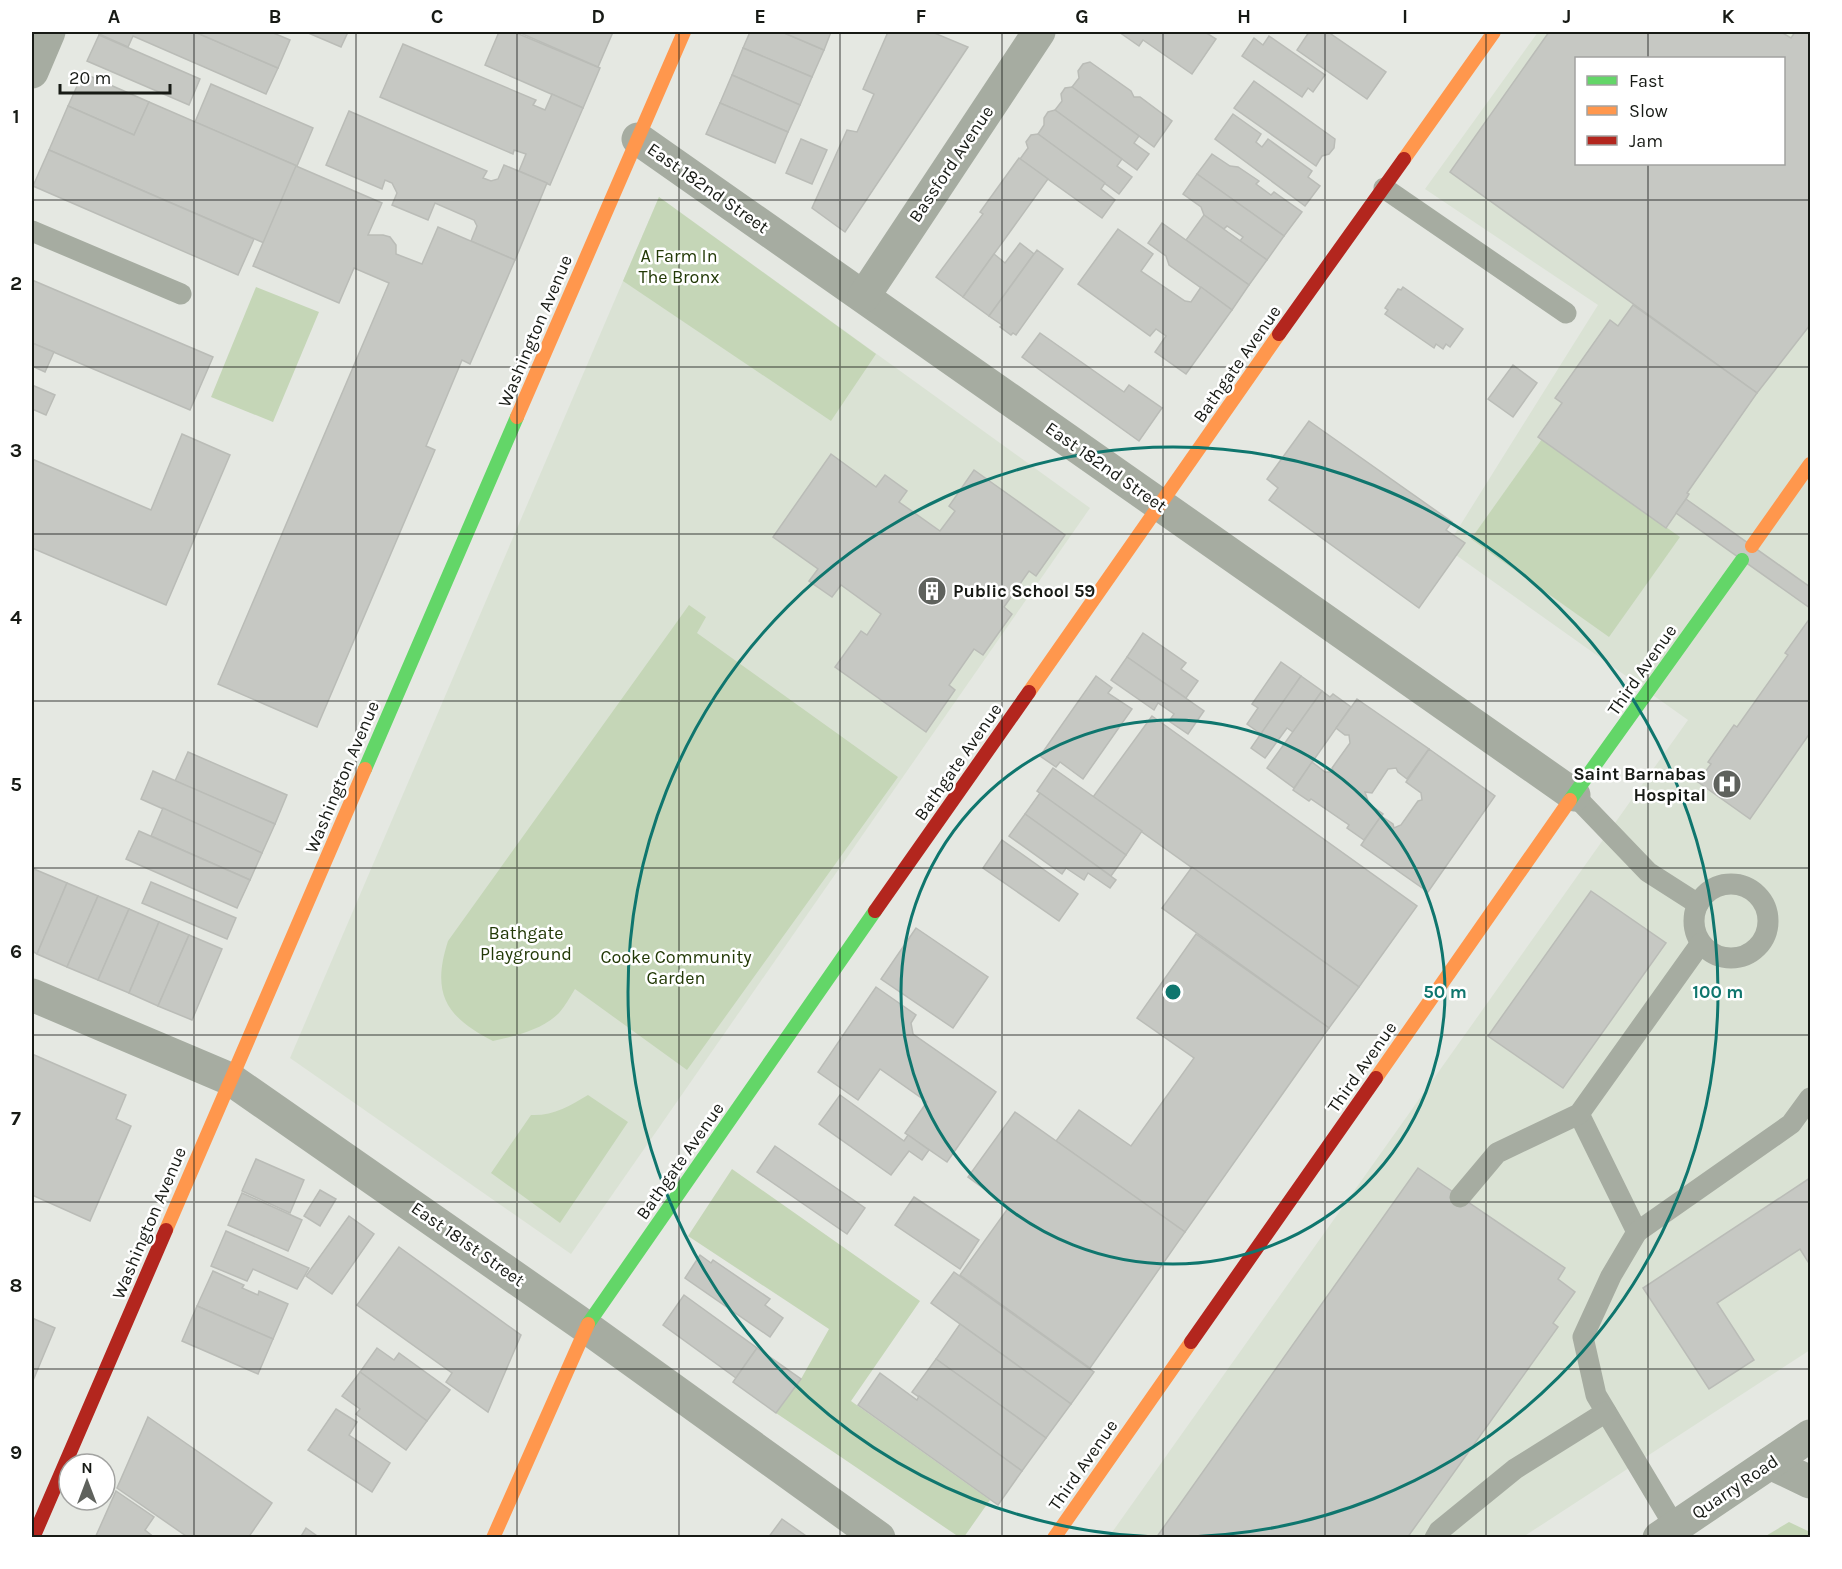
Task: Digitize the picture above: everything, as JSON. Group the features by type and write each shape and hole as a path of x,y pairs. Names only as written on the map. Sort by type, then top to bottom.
{"street":[{"path":"32,72 49,32"},
{"name":"Washington Avenue","path":"33,1538 684,32"},
{"name":"Bassford Avenue","path":"864,296 1038,32"},
{"name":"Bathgate Avenue","path":"493,1538 586,1327 1159,505 1494,32"},
{"name":"East 182nd Street","path":"638,139 1574,795"},
{"path":"1752,546 1810,464"},
{"name":"Third Avenue","path":"1054,1538 1574,795 1742,560"},
{"name":"East 181st Street","path":"32,995 230,1079 586,1327 879,1538"},
{"name":"Quarry Road","path":"1667,1532 1810,1436"},
{"path":"1770,1463 1810,1482"}],"lane":[{"path":"1384,188 1566,314"},
{"path":"32,231 181,294"},
{"path":"1574,795 1648,872 1698,904"},
{"path":"1730,884 1742,886 1754,892 1768,912 1765,938 1757,948 1746,955 1734,958 1721,957 1710,952 1701,943 1694,924 1698,904 1706,894 1717,887 1730,884"},
{"path":"1460,1197 1497,1153 1579,1114 1701,943"},
{"path":"1667,1532 1596,1395 1583,1337 1611,1276 1637,1233 1791,1124 1810,1098"},
{"path":"1579,1114 1637,1233"},
{"path":"1435,1538 1439,1531 1515,1469 1606,1412"}],"shaded area":[{"name":"Saint Barnabas Hospital","path":"1538,32 1810,32 1810,1350 1523,1537 1108,1538 1688,720 1446,548 1598,305 1425,189"},
{"path":"659,197 1090,508 571,1254 290,1058"}],"green space":[{"name":"A Farm In The Bronx","path":"659,197 876,354 831,421 623,281"},
{"path":"256,287 319,312 273,422 211,397"},
{"path":"1542,439 1680,537 1609,637 1471,539"},
{"path":"689,605 706,617 697,633 898,777 687,1070 575,989 559,1013 545,1024 528,1032 493,1041 464,1023 446,1002 441,976 448,941"},
{"path":"588,1095 628,1122 560,1223 491,1173 531,1115 554,1112"},
{"path":"732,1169 920,1301 851,1401 990,1500 964,1537 959,1537 776,1413 801,1379 829,1329 688,1236"},
{"path":"1789,1522 1810,1532 1810,1537 1764,1537"}],"building":[{"path":"100,32 195,32 278,68 266,94 133,36 128,47 99,34"},
{"path":"195,32 271,32 290,40 278,68"},
{"path":"306,32 348,32 341,47"},
{"path":"499,32 514,32 600,68 583,108 485,65"},
{"path":"518,32 613,32 598,67"},
{"path":"750,32 782,32 824,50 812,77 743,48"},
{"path":"782,32 831,32 824,50"},
{"path":"888,32 932,32 968,47 845,232 812,208 847,130 857,132 874,94 863,89"},
{"path":"1119,32 1205,32 1216,39 1192,74 1143,40 1139,46"},
{"path":"1309,32 1328,32 1386,72 1367,99 1297,50"},
{"path":"1549,32 1781,32 1791,38 1795,32 1810,32 1810,325 1757,393 1450,172"},
{"path":"99,35 200,79 189,105 87,61"},
{"path":"1269,36 1325,75 1313,92 1308,88 1302,97 1242,56 1254,38 1263,45"},
{"path":"403,44 536,100 533,105 545,110 552,94 583,108 550,185 519,171 526,154 514,150 513,154 380,97"},
{"path":"743,48 812,77 800,105 732,75"},
{"path":"1090,62 1131,91 1134,97 1140,97 1172,121 1154,147 1072,87 1079,78 1078,71 1083,64"},
{"path":"83,73 149,102 134,135 68,106"},
{"path":"732,75 800,105 788,132 720,103"},
{"path":"1254,81 1335,139 1334,148 1329,154 1322,156 1316,166 1234,108"},
{"path":"211,84 313,128 297,166 195,122"},
{"path":"1072,87 1139,136 1134,143 1149,154 1137,170 1055,110 1062,101 1061,94 1065,88"},
{"path":"149,102 297,166 264,243 49,150 68,106 134,135"},
{"path":"720,103 788,132 775,163 706,134"},
{"path":"1055,110 1122,159 1117,166 1132,177 1119,194 1038,134 1048,112"},
{"path":"349,111 487,171 483,178 491,181 498,179 504,165 547,183 515,260 471,241 477,226 474,220 435,203 428,220 392,205 397,193 392,183 385,180 382,189 326,165"},
{"path":"1233,114 1261,134 1256,142 1262,147 1268,139 1312,171 1308,177 1320,186 1305,206 1215,139"},
{"path":"1038,134 1105,183 1101,189 1115,200 1102,218 1020,159 1028,148 1026,142 1031,135"},
{"path":"801,139 827,150 812,184 786,173"},
{"path":"49,150 254,239 238,275 33,186"},
{"path":"1212,154 1230,166 1238,167 1259,181 1256,184 1271,195 1274,192 1302,212 1284,236 1197,174"},
{"path":"1019,158 1048,179 963,297 936,277 983,214 980,212"},
{"path":"296,166 382,203 368,235 390,237 396,245 396,254 422,264 438,227 515,260 470,364 462,360 426,446 435,450 317,727 218,684 389,283 354,268 339,303 253,266"},
{"path":"1197,174 1284,236 1267,260 1240,241 1243,237 1227,226 1224,229 1204,215 1201,207 1183,194"},
{"path":"1204,215 1267,260 1249,285 1186,240"},
{"path":"1162,223 1249,285 1232,310 1169,265 1166,256 1148,243"},
{"path":"1118,229 1153,254 1141,271 1185,301 1191,302 1201,287 1232,310 1186,374 1155,352 1166,336 1156,329 1150,336 1078,284"},
{"path":"1020,243 1034,254 989,316 963,297 994,254 1005,263"},
{"path":"1037,250 1063,269 1016,335 1013,333 1011,335 989,316"},
{"path":"32,280 213,357 190,410 32,343"},
{"path":"1403,287 1463,329 1450,347 1446,344 1443,349 1436,344 1434,348 1385,314 1388,310 1385,308 1398,289 1401,290"},
{"path":"1633,305 1757,393 1687,493 1689,494 1666,528 1538,437 1562,403 1555,398 1610,320 1618,326"},
{"path":"1040,333 1124,392 1129,385 1162,408 1139,441 1022,357"},
{"path":"32,343 54,352 45,372 32,366"},
{"path":"1513,365 1537,383 1513,417 1488,399"},
{"path":"32,385 55,395 46,415 32,409"},
{"path":"1309,421 1452,522 1446,530 1465,543 1419,608 1269,500 1278,488 1267,479"},
{"path":"182,434 230,455 166,605 32,548 32,459 151,510"},
{"name":"Public School 59","path":"831,454 876,487 885,475 907,491 899,502 940,531 955,511 949,506 974,470 1065,535 1036,576 1029,571 1004,607 1012,614 983,655 974,649 949,685 955,690 926,732 835,667 861,631 867,635 881,614 841,585 832,597 809,581 818,569 773,537"},
{"path":"1686,499 1810,587 1810,608 1676,513"},
{"path":"1810,618 1810,733 1750,819 1698,782 1711,764 1708,762 1734,725 1737,727 1788,655 1785,653"},
{"path":"1143,633 1186,663 1181,669 1198,681 1186,698 1127,657"},
{"path":"1127,657 1204,711 1188,734 1169,721 1174,714 1158,703 1154,710 1111,680"},
{"path":"1281,662 1301,676 1261,734 1247,724 1258,708 1252,704"},
{"path":"1096,676 1112,688 1108,693 1132,709 1083,779 1060,762 1056,767 1040,756"},
{"path":"1301,676 1322,691 1293,732 1287,728 1265,758 1251,748"},
{"path":"1322,691 1330,697 1333,694 1351,707 1294,788 1267,768"},
{"path":"1357,699 1429,749 1407,779 1396,768 1388,769 1372,793 1365,792 1369,804 1383,814 1364,840 1347,828 1349,825 1311,799 1309,801 1293,790 1312,762 1325,772 1334,772 1332,768 1350,743 1349,735 1345,735 1336,728"},
{"path":"1152,716 1417,906 1359,987 1093,797"},
{"path":"1429,749 1495,796 1428,892 1361,845 1381,816 1393,824 1394,828 1401,825 1418,801 1422,800 1421,793 1406,782"},
{"path":"188,752 287,795 275,824 175,781"},
{"path":"1053,768 1142,831 1126,855 1037,791"},
{"path":"153,771 275,824 262,853 141,799"},
{"path":"1040,793 1126,855 1111,876 1025,814"},
{"path":"163,808 262,853 250,880 151,836"},
{"path":"1025,814 1116,880 1110,888 1088,873 1084,880 1066,868 1062,874 1009,836"},
{"path":"139,831 250,880 237,908 126,859"},
{"path":"1002,840 1078,894 1059,921 983,868"},
{"path":"1192,867 1359,987 1329,1028 1162,908"},
{"path":"34,869 67,883 37,954 32,951 32,876"},
{"path":"151,882 236,918 227,939 142,903"},
{"path":"67,883 98,896 67,967 37,954"},
{"path":"1591,891 1666,943 1563,1088 1488,1036"},
{"path":"98,896 129,909 98,980 67,967"},
{"path":"129,909 159,922 129,993 98,980"},
{"path":"159,922 189,935 158,1006 129,993"},
{"path":"916,928 988,977 953,1028 881,979"},
{"path":"1196,934 1329,1028 1185,1232 1056,1141 1079,1110 1131,1146 1194,1058 1137,1018"},
{"path":"189,935 222,949 192,1020 158,1006"},
{"path":"876,987 916,1015 911,1023 913,1034 996,1092 947,1162 905,1133 927,1102 880,1069 858,1100 818,1072"},
{"path":"32,1054 126,1095 116,1119 131,1126 90,1221 32,1195"},
{"path":"840,1095 904,1141 908,1135 929,1150 922,1160 909,1151 891,1175 819,1124"},
{"path":"1015,1112 1185,1232 1090,1368 960,1275 1009,1207 968,1177"},
{"path":"775,1146 865,1208 847,1234 757,1172"},
{"path":"256,1159 304,1180 290,1213 242,1191"},
{"path":"1418,1168 1565,1268 1558,1279 1575,1292 1553,1323 1558,1327 1407,1538 1156,1538"},
{"path":"1810,1178 1810,1265 1800,1249 1717,1303 1754,1360 1709,1389 1643,1288"},
{"path":"320,1190 336,1199 320,1226 304,1216"},
{"path":"242,1193 302,1220 288,1251 228,1225"},
{"path":"914,1197 979,1240 960,1269 895,1225"},
{"path":"349,1216 374,1234 332,1294 306,1276"},
{"path":"226,1231 309,1268 297,1289 253,1269 247,1281 211,1266"},
{"path":"399,1247 521,1335 488,1412 446,1382 452,1373 357,1305"},
{"path":"700,1255 711,1263 713,1260 770,1299 765,1305 783,1318 770,1337 685,1278"},
{"path":"213,1271 244,1285 242,1288 258,1295 259,1291 288,1304 273,1339 197,1306"},
{"path":"954,1272 1094,1372 1071,1404 931,1303"},
{"path":"684,1295 757,1348 736,1378 663,1325"},
{"path":"197,1306 273,1339 258,1374 182,1341"},
{"path":"32,1318 55,1328 32,1383"},
{"path":"960,1324 1071,1404 1046,1438 936,1359"},
{"path":"377,1348 394,1360 399,1353 450,1390 427,1421 360,1372"},
{"path":"757,1348 801,1379 776,1413 733,1382"},
{"path":"936,1359 1046,1438 1022,1471 912,1392"},
{"path":"360,1372 427,1421 406,1450 356,1414 360,1409 342,1396"},
{"path":"880,1373 917,1400 919,1396 1022,1471 998,1505 858,1405"},
{"path":"336,1409 357,1422 349,1435 390,1463 372,1492 308,1450"},
{"path":"148,1417 272,1503 248,1538 189,1538 117,1488"},
{"path":"117,1492 154,1517 145,1530 155,1538 95,1538 107,1512 117,1512"},
{"path":"782,1519 809,1538 768,1538"},
{"path":"306,1528 320,1538 300,1538"}],"traffic: fast":[{"path":"365,769 517,417"},
{"path":"1570,800 1742,560"},
{"path":"588,1324 875,911"}],"traffic: slow":[{"path":"517,417 684,32"},
{"path":"1404,159 1494,32"},
{"path":"1029,692 1279,334"},
{"path":"1752,546 1810,464"},
{"path":"166,1230 365,769"},
{"path":"1376,1078 1570,800"},
{"path":"493,1538 588,1324"},
{"path":"1054,1538 1191,1342"}],"traffic: jam":[{"path":"1279,334 1404,159"},
{"path":"875,911 1029,692"},
{"path":"1191,1342 1376,1078"},
{"path":"33,1538 166,1230"}],"place":[{"name":"Public School 59","path":"932,591"},
{"name":"Saint Barnabas Hospital","path":"1727,784"}],"park label":[{"name":"Bathgate Playground","path":"526,943"},
{"name":"Cooke Community Garden","path":"676,967"}]}
